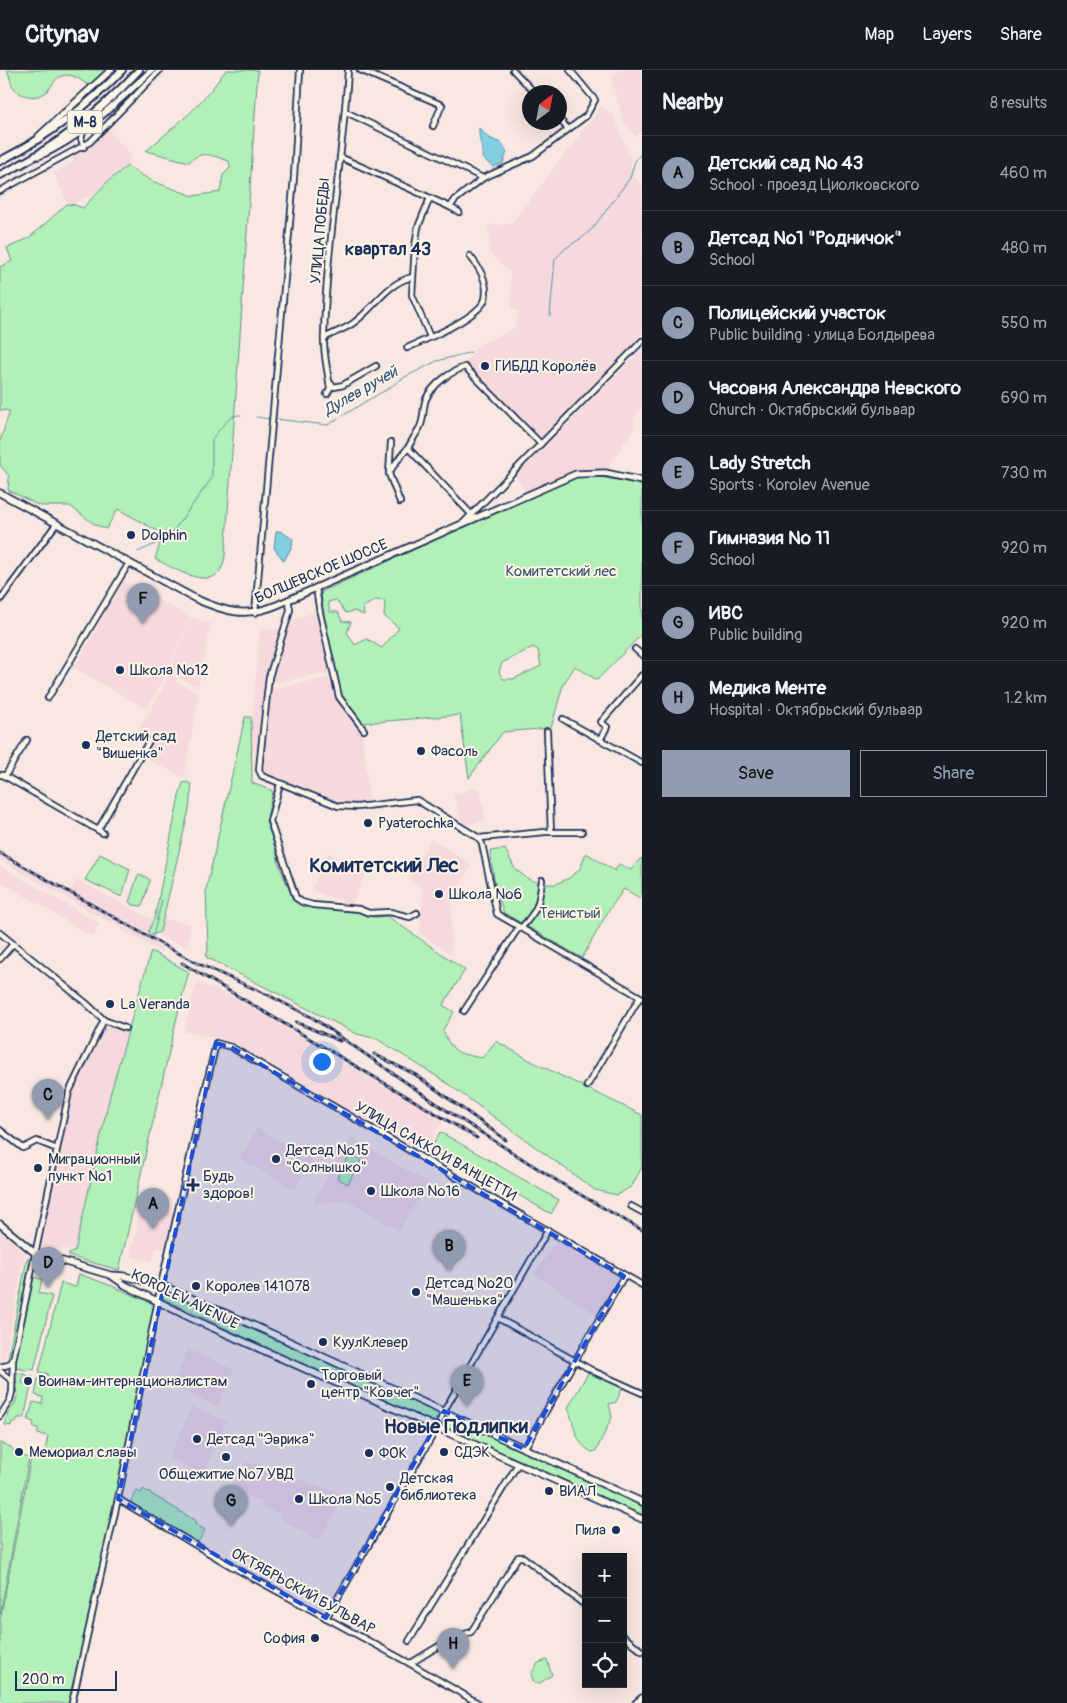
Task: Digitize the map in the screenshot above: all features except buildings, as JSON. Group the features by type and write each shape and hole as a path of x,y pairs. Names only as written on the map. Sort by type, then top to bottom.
{"highway":[{"name":"М-8","path":"0,161 48,133 85,106 122,70"},
{"name":"М-8","path":"0,175 23,163 81,125 108,102 139,70"}],"main road":[{"path":"27,146 111,70"},
{"path":"23,163 45,153 84,130 109,110 150,70"},
{"name":"БОЛШЕВСКОЕ ШОССЕ","path":"0,493 196,600 215,608 234,612 255,613 576,474 589,472 605,473 642,481"},
{"path":"0,1224 35,1253 109,1274"},
{"name":"KOROLEV AVENUE","path":"109,1274 161,1285 642,1502"},
{"name":"KOROLEV AVENUE","path":"109,1274 125,1285 235,1338 642,1520"},
{"path":"636,1703 642,1698"}],"street":[{"path":"0,191 84,146 135,98 160,70"},
{"path":"255,613 294,177 300,70"},
{"name":"УЛИЦА ПОБЕДЫ","path":"327,394 330,383 324,338 330,246 346,112 348,70"},
{"path":"360,70 442,105 433,126"},
{"path":"513,70 527,85"},
{"path":"450,207 455,200 483,178 533,156 586,116 595,100 570,70"},
{"path":"346,112 483,178"},
{"path":"84,130 81,134 81,139 84,146"},
{"path":"70,139 77,140 84,146"},
{"path":"340,157 459,212"},
{"path":"430,198 418,227 412,277 412,295 430,337"},
{"path":"407,348 448,329 478,310 485,300 486,288 481,274 470,256"},
{"path":"324,338 352,324 393,285 412,277"},
{"path":"464,522 642,341"},
{"path":"330,383 334,387 343,385 376,366"},
{"path":"389,474 400,455 408,448 421,425 425,414 426,400 432,390 450,374 465,367 541,444"},
{"path":"391,442 388,464 389,474 400,502"},
{"path":"408,448 472,515"},
{"path":"481,505 482,511 488,512"},
{"path":"0,600 57,523"},
{"path":"48,698 129,563"},
{"path":"316,588 320,614 340,697 364,730"},
{"path":"288,600 289,614 269,676 260,770 264,777 314,797 346,807 417,800 479,838 498,916 641,997 587,1086"},
{"path":"635,648 642,655"},
{"path":"600,740 607,727 601,722 642,675"},
{"path":"563,719 642,763"},
{"path":"547,731 551,832"},
{"path":"27,740 3,776 103,833"},
{"path":"98,830 149,741"},
{"path":"280,784 270,822 296,898 313,905 359,908 369,912 390,912 410,917 417,913"},
{"path":"479,838 551,832 582,832"},
{"path":"464,1011 520,928 532,916 539,903 542,880"},
{"path":"0,934 86,1003 104,1020 125,1028"},
{"path":"0,959 13,944"},
{"path":"0,1416 10,1400 12,1392 13,1360 70,1087 104,1020"},
{"name":"УЛИЦА САККО И ВАНЦЕТТИ","path":"161,1285 216,1043 231,1047 642,1285"},
{"path":"0,1130 23,1148 37,1141 58,1149"},
{"path":"631,1206 642,1212"},
{"path":"326,1618 437,1428 444,1412 548,1230"},
{"path":"524,1448 624,1276"},
{"path":"141,1280 138,1288 141,1292"},
{"path":"72,1703 118,1499 161,1285"},
{"path":"498,1318 595,1372 642,1393"},
{"path":"12,1380 0,1369 13,1360"},
{"path":"409,1641 518,1464"},
{"name":"ОКТЯБРЬСКИЙ БУЛЬВАР","path":"118,1499 231,1566 409,1663 478,1703"},
{"path":"409,1663 457,1636 470,1632 518,1557 523,1557 582,1603"},
{"path":"627,1639 642,1651"}],"highlighted area":[{"path":"216,1043 231,1047 624,1276 524,1449 444,1411 326,1618 118,1499"}],"shaded area":[{"path":"620,70 642,70 642,131 635,137 624,123 611,79"},
{"path":"601,107 612,113 631,158 631,172 642,186 642,335 540,441 466,361 480,344 507,333 515,327 519,311 512,309 510,272 490,254 488,225 511,224"},
{"path":"107,129 131,155 129,163 90,196 83,198 70,207 54,172 73,163 72,156 87,150"},
{"path":"642,349 642,406 634,418 635,427 607,470 575,470 526,492 516,476"},
{"path":"124,581 190,617 167,672 147,709 74,668"},
{"path":"317,611 332,672 271,683 273,669 290,621"},
{"path":"191,617 211,624 198,687 168,672"},
{"path":"260,628 281,629 266,676 258,751 252,751 252,718"},
{"path":"170,675 177,678 176,682 199,693 184,778 142,756 149,739 138,731"},
{"path":"333,677 337,698 362,732 370,804 340,804 266,776 264,773 271,689"},
{"path":"479,787 486,820 463,826 453,794 467,792 466,789"},
{"name":"Школа №6","path":"431,839 472,864 452,898 451,954 420,934 423,889 409,878"},
{"path":"0,850 75,894 71,890 77,880 153,920 146,932 137,928 166,944 164,947 160,945 159,947 163,949 161,952 0,860"},
{"path":"327,852 367,872 351,905 311,890"},
{"path":"0,866 100,924 93,937 0,881"},
{"path":"166,919 191,924 187,947 161,937 158,929"},
{"path":"197,981 237,999 443,1120 424,1155 234,1043 184,1031"},
{"path":"104,1022 128,1033 110,1094 75,1251 38,1246 69,1092"},
{"name":"Детсад №15 \"Солнышко\"","path":"257,1128 312,1159 295,1190 240,1159"},
{"name":"Школа №16","path":"351,1137 428,1183 399,1231 348,1200 312,1204"},
{"path":"142,1204 174,1211 166,1250 156,1248 152,1262 130,1256"},
{"path":"0,1232 25,1253 4,1360 0,1360"},
{"path":"558,1240 619,1278 597,1315 534,1274"},
{"path":"188,1349 234,1370 218,1407 172,1386"},
{"name":"Детсад \"Эврика\"","path":"192,1406 226,1421 203,1474 169,1458"},
{"name":"Школа №5","path":"247,1462 346,1495 318,1541 280,1519 281,1515 261,1506 262,1502 231,1489"}],"green space":[{"path":"7,70 105,70 90,86 76,78 65,75 58,78 44,93 26,96 14,88"},
{"path":"226,70 258,70 225,556 220,571 214,576 206,578 188,575 155,559 163,534 118,509 106,529 94,524 70,506 40,506 8,490 9,476 0,465 0,441 10,411 0,410 0,267 12,261 7,248 29,238 67,204 83,208 106,183 127,166 152,181 193,196 220,192 223,175 230,168 229,161 203,155 189,162 146,151 190,113"},
{"name":"Комитетский лес","path":"595,476 642,485 642,634 597,680 575,666 563,685 551,728 503,732 469,778 460,715 362,723 342,696 323,613 321,592 564,481 579,477","holes":["336,600 346,613 354,611 364,615 363,607 376,600 385,601 384,616 399,628 382,648 367,639 355,645 347,632 351,622 342,621 338,612 330,612 328,602","533,647 538,650 541,666 513,679 503,679 499,672 502,663"]},
{"name":"Комитетский лес","path":"245,717 251,717 252,783 273,791 266,822 275,846 279,865 294,901 304,907 359,912 375,917 387,916 465,970 443,1005 454,1012 443,1030 450,1044 457,1051 482,1058 496,1041 535,1063 642,1115 642,1167 632,1186 617,1195 595,1190 444,1081 377,1039 357,1034 206,957 208,949 206,890"},
{"path":"183,783 191,784 190,805 160,932 152,935 148,932 155,916 179,796"},
{"name":"Тенистый","path":"505,849 515,869 528,879 543,884 556,884 569,878 580,869 586,853 615,871 619,864 631,870 642,858 642,896 640,898 624,889 609,910 582,958 504,913 496,891 490,851"},
{"path":"100,854 130,869 122,897 85,880"},
{"path":"138,875 150,880 142,906 133,905 129,902"},
{"path":"151,951 189,972 119,1270 69,1256 69,1254 75,1251 110,1095"},
{"path":"440,1132 559,1200 551,1214 433,1145"},
{"path":"350,1154 361,1160 348,1184 337,1178"},
{"path":"27,1258 33,1259 12,1359 8,1358"},
{"path":"79,1274 156,1305 112,1514 69,1703 6,1703 0,1699 0,1621 32,1452 44,1455 48,1436 38,1434 38,1428 33,1427 34,1422 28,1420 33,1402 42,1404 43,1397 35,1395 38,1379 47,1380 48,1374 39,1372 61,1283 76,1287"},
{"path":"34,1277 42,1279 39,1293 52,1296 34,1370 30,1369 29,1371 14,1367"},
{"path":"165,1290 439,1415 433,1422 273,1351 162,1298"},
{"path":"589,1371 596,1372 598,1377 621,1381 623,1387 616,1402 609,1404 612,1417 596,1451 592,1452 578,1439 568,1408"},
{"path":"15,1372 33,1377 32,1379 23,1377 22,1383 31,1386 24,1418 18,1418 16,1423 12,1422 11,1426 5,1425 8,1413 15,1403 18,1394"},
{"path":"449,1417 642,1503 642,1515 444,1427"},
{"path":"0,1443 11,1447 15,1453 29,1458 0,1615"},
{"path":"143,1489 196,1521 195,1524 205,1530 197,1544 130,1504 136,1490 141,1493"},
{"path":"547,1660 552,1675 540,1683 534,1683 531,1674 538,1663"}],"water":[{"path":"479,128 495,141 502,143 507,152 503,163 493,167 482,158"},
{"path":"276,531 280,531 293,539 292,546 284,561 274,548"}],"waterway":[{"name":"Дулев ручей","path":"550,316 555,259 566,248 593,228 630,178 635,161 642,152"},
{"name":"Дулев ручей","path":"274,419 328,425 403,378 437,361 471,352"},
{"name":"Дулев ручей","path":"138,552 168,538 212,478 212,439 229,420 237,415 241,415"},
{"name":"Дулев ручей","path":"256,417 270,419"},
{"path":"153,936 162,900"}],"railway":[{"path":"0,853 197,963 268,995 313,1018 443,1108 567,1187 642,1230"},
{"path":"182,963 477,1138"},
{"path":"296,1022 340,1041"},
{"path":"374,1054 416,1075 506,1140"}],"place":[{"name":"ГИБДД Королёв","path":"485,366"},
{"name":"Dolphin","path":"131,535"},
{"name":"Гимназия № 11","path":"143,624"},
{"name":"Школа №12","path":"120,670"},
{"name":"Детский сад \"Вишенка\"","path":"86,745"},
{"name":"Фасоль","path":"421,751"},
{"name":"Pyaterochka","path":"368,823"},
{"name":"Школа №6","path":"439,894"},
{"name":"La Veranda","path":"110,1004"},
{"name":"Полицейский участок","path":"48,1120"},
{"name":"Детсад №15 \"Солнышко\"","path":"276,1159"},
{"name":"Миграционный пункт №1","path":"38,1168"},
{"name":"Будь здоров!","path":"193,1185"},
{"name":"Школа №16","path":"371,1191"},
{"name":"Детский сад № 43","path":"153,1229"},
{"name":"Детсад №1 \"Родничок\"","path":"449,1271"},
{"name":"Королев 141078","path":"196,1286"},
{"name":"Часовня Александра Невского","path":"48,1288"},
{"name":"Детсад №20 \"Машенька\"","path":"416,1292"},
{"name":"КуулКлевер","path":"323,1342"},
{"name":"Воинам-интернационалистам","path":"28,1381"},
{"name":"Торговый центр \"Ковчег\"","path":"311,1384"},
{"name":"Lady Stretch","path":"467,1406"},
{"name":"Детсад \"Эврика\"","path":"197,1439"},
{"name":"Мемориал славы","path":"19,1452"},
{"name":"СДЭК","path":"444,1452"},
{"name":"ФОК","path":"369,1453"},
{"name":"Общежитие №7 УВД","path":"226,1457"},
{"name":"Детская библиотека","path":"390,1487"},
{"name":"ВИАЛ","path":"549,1491"},
{"name":"Школа №5","path":"299,1499"},
{"name":"ИВС","path":"231,1526"},
{"name":"Пила","path":"616,1530"},
{"name":"София","path":"315,1638"},
{"name":"Медика Менте","path":"453,1669"}],"district":[{"name":"квартал 43","path":"388,249"},
{"name":"Комитетский Лес","path":"384,865"},
{"name":"Новые Подлипки","path":"456,1426"}]}
